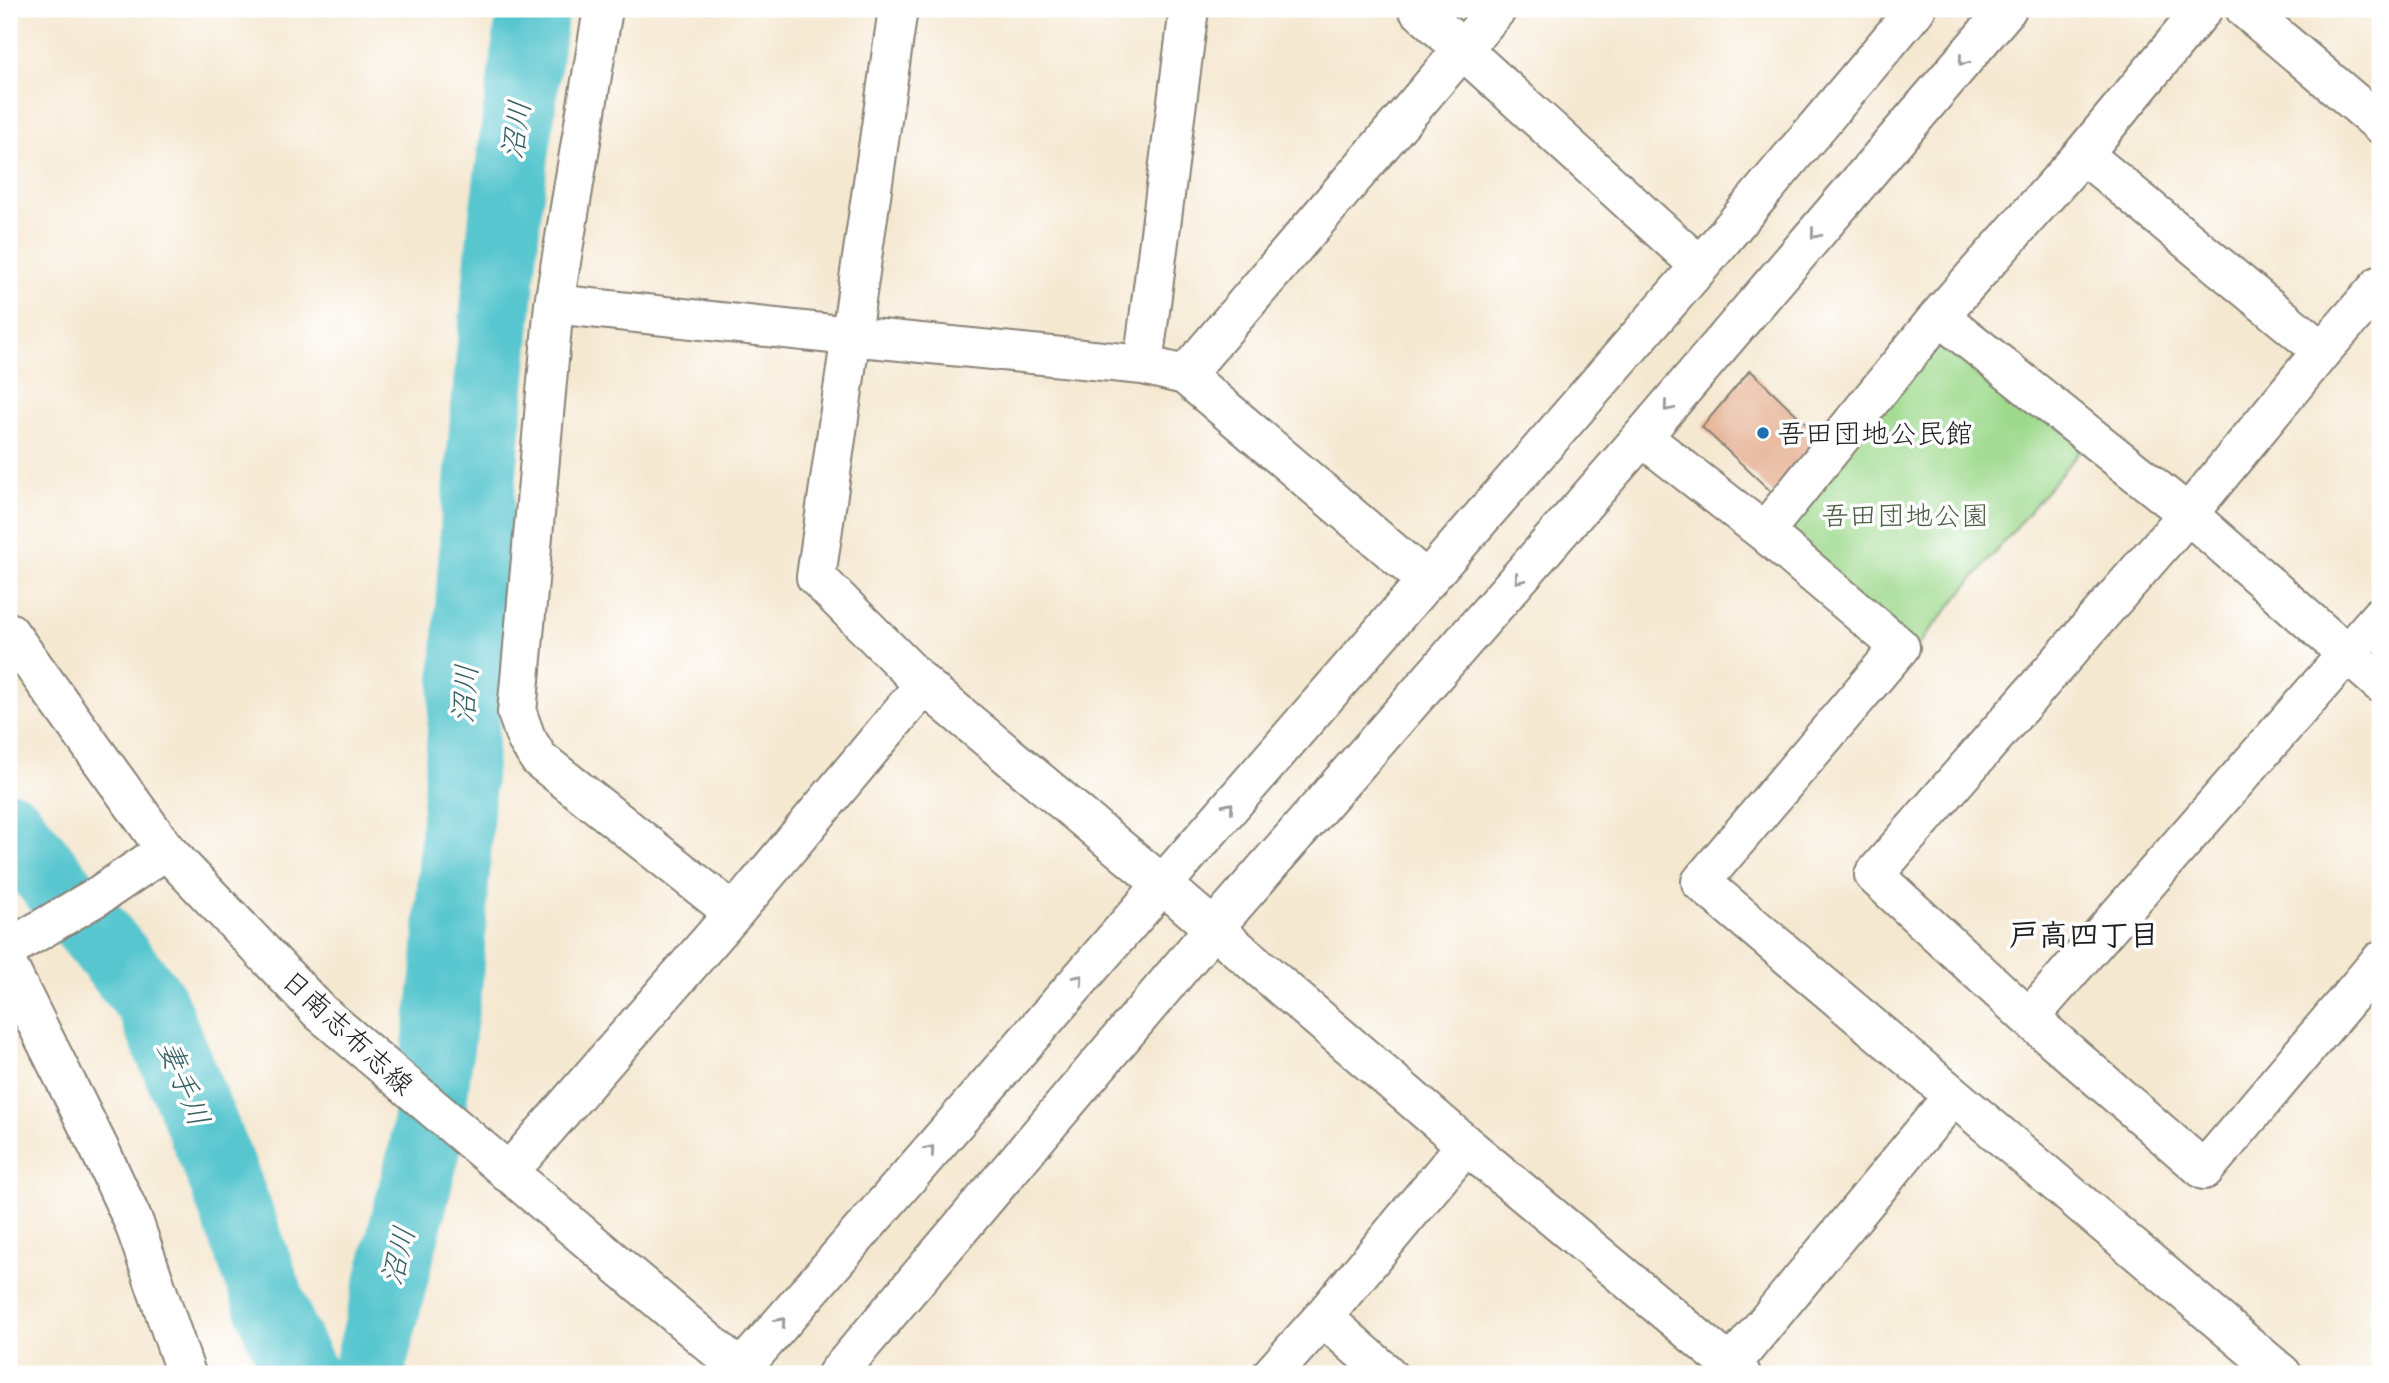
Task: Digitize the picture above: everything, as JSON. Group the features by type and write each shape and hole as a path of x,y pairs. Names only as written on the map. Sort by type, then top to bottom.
{"street":[{"path":"603,9 554,304 518,720 539,759 734,913"},
{"path":"898,9 816,577 924,685 1214,928 1466,1145 1736,1370 1953,1096"},
{"path":"1143,365 1189,9"},
{"path":"1418,9 1464,48 1700,266"},
{"path":"1185,375 1497,9"},
{"path":"741,1372 1700,266 1916,9"},
{"path":"837,1374 1214,928 1642,437 2007,9"},
{"path":"1763,532 1939,316 2083,154 2203,9"},
{"path":"2245,9 2380,124"},
{"path":"2083,154 2322,351"},
{"path":"2380,285 2188,514 1874,874 2029,1018 2204,1170 2380,961"},
{"path":"554,304 1143,365 1185,375 1427,581"},
{"path":"1939,316 2188,514 2380,683"},
{"path":"1642,437 1763,532 1900,647 1701,883 2282,1374"},
{"path":"2029,1018 2380,617"},
{"name":"日南志布志線","path":"9,632 166,850 320,1012 741,1372"},
{"path":"508,1173 734,913 924,685"},
{"path":"166,850 12,954 134,1223 186,1374"},
{"path":"1272,1374 1466,1145"},
{"path":"1323,1317 1387,1374"}],"green space":[{"name":"吾田団地公園","path":"1944,332 2083,447 1915,649 1770,524"}],"building":[{"name":"吾田団地公民館","path":"1750,370 1823,440 1778,498 1702,427"}],"waterway":[{"name":"沼川","path":"368,1374 425,1148 447,978 477,515 505,215 533,9"},
{"name":"妻手川","path":"9,827 151,1002 222,1173 280,1330 302,1374"}],"place":[{"name":"吾田団地公民館","path":"1763,433"}],"district":[{"name":"戸高四丁目","path":"2084,935"}]}
